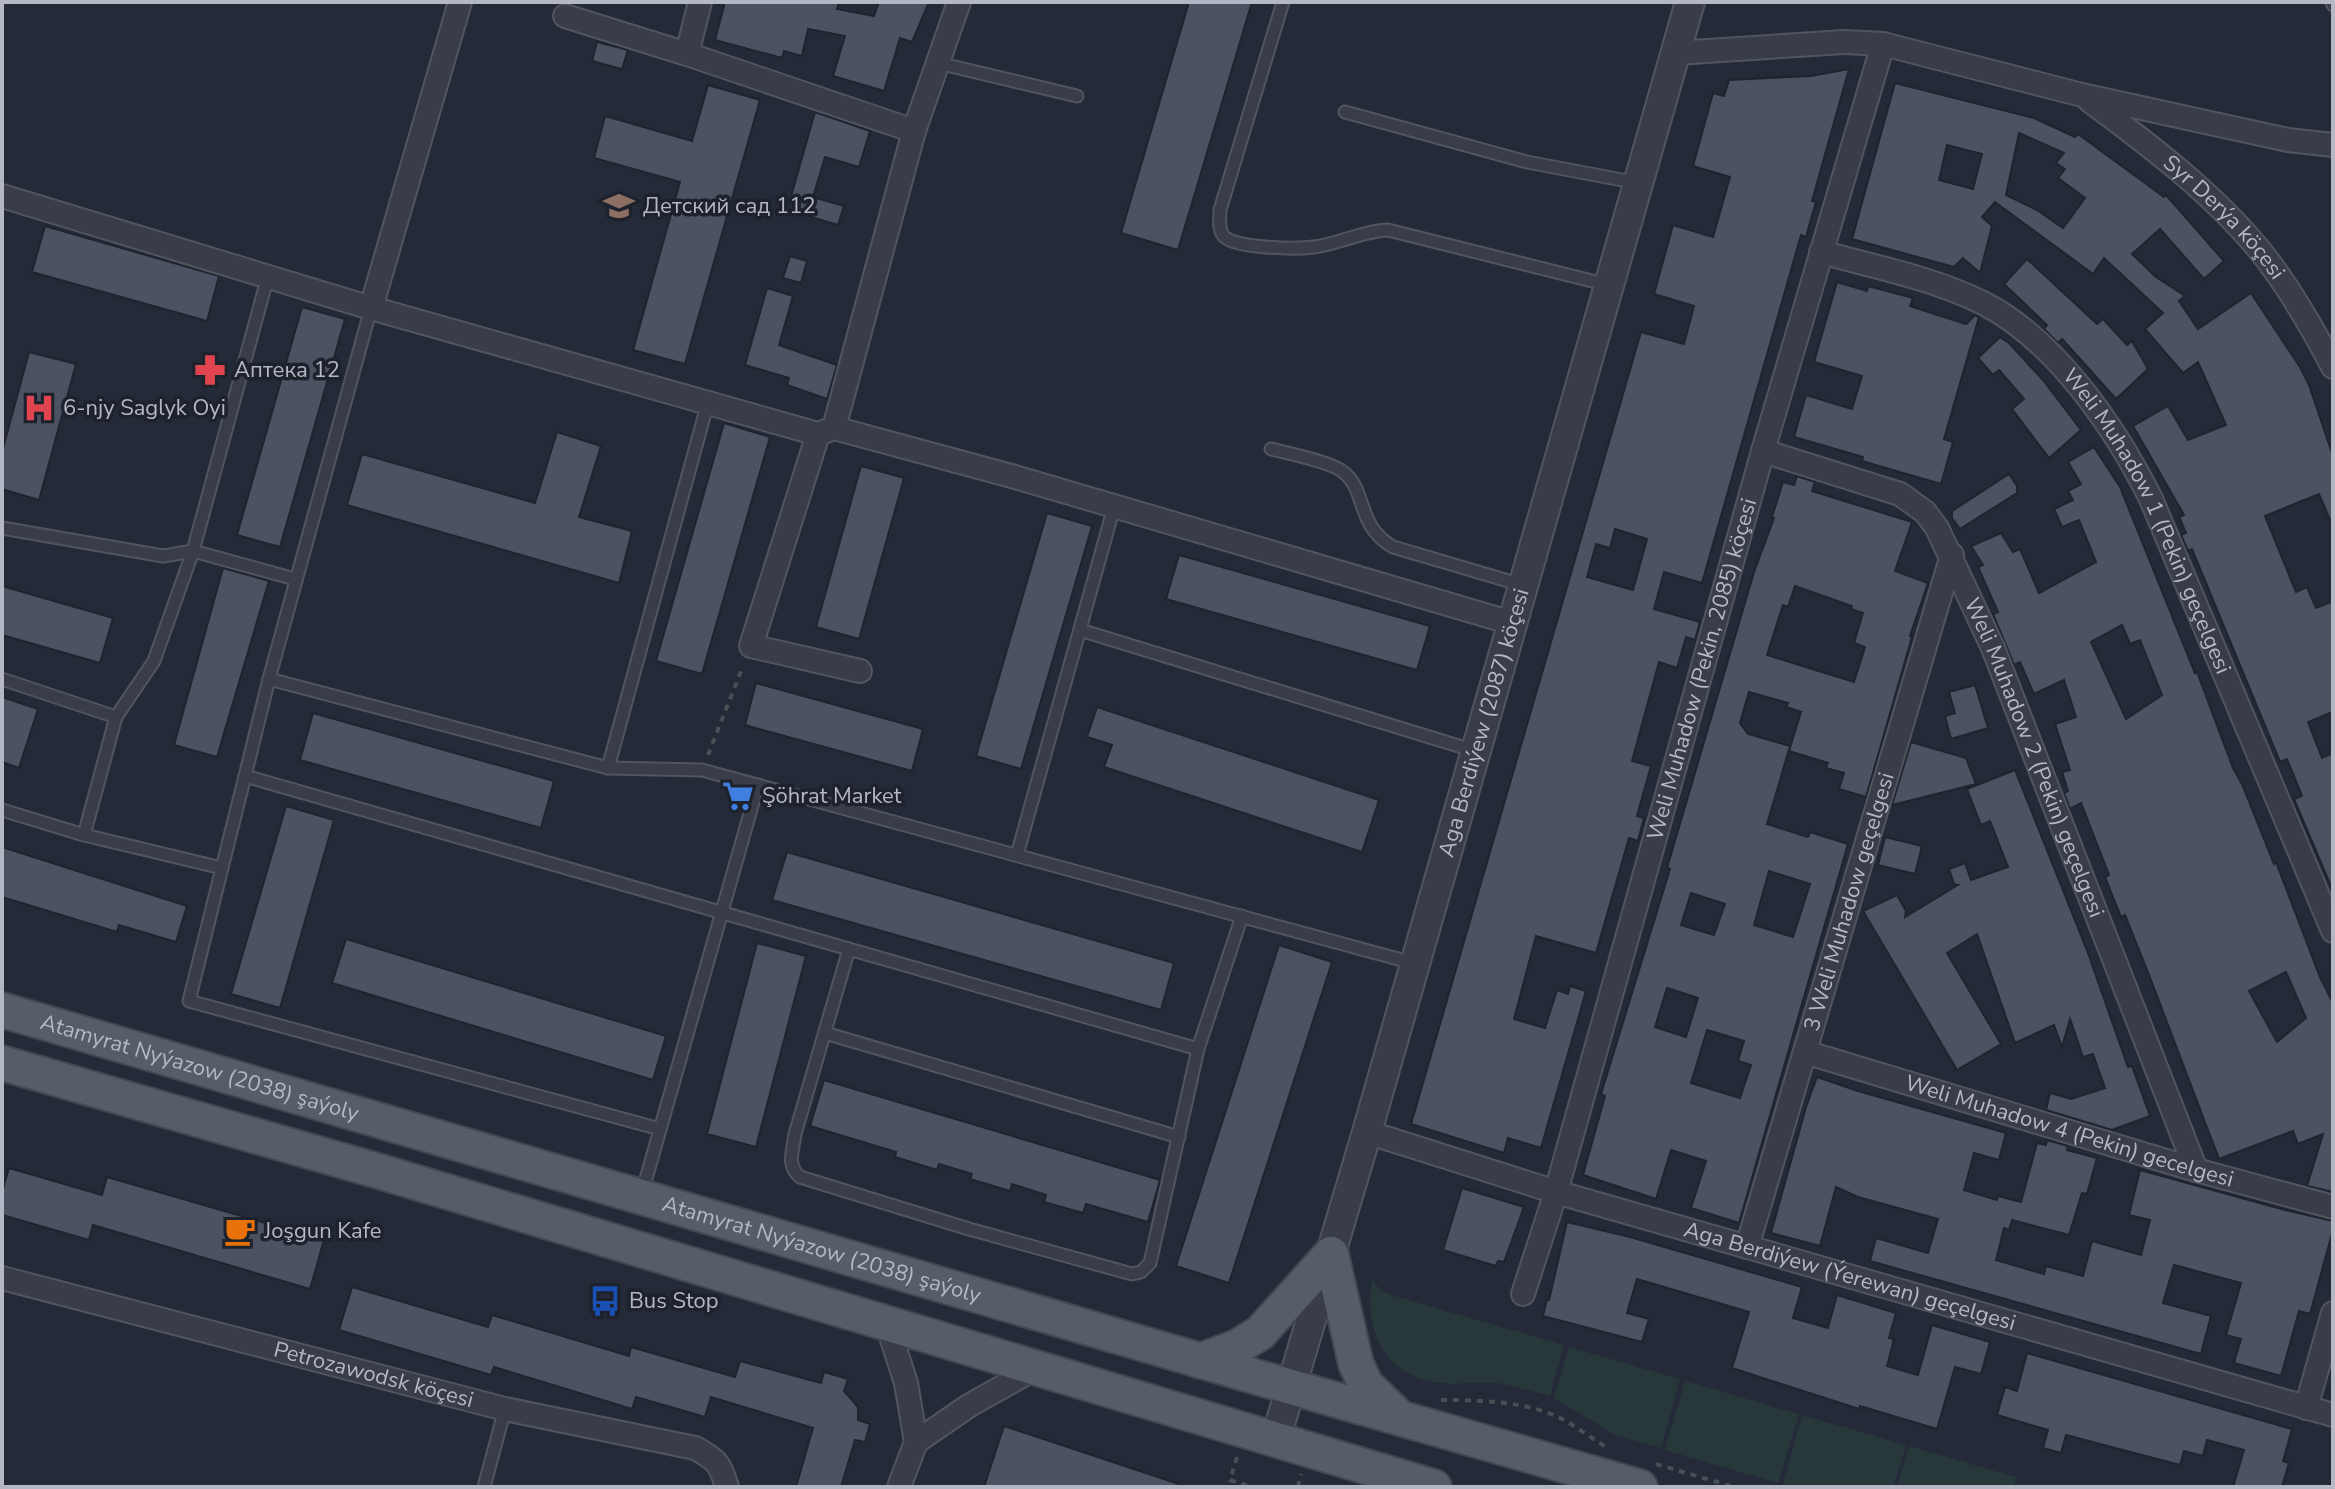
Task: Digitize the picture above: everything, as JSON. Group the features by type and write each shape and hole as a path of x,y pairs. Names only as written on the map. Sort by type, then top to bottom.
{"main road":[{"name":"Atamyrat Nyýazow (2038) şaýoly","path":"2,1010 1291,1387 1414,1409 1642,1474"},
{"path":"2,1063 378,1171 1434,1487"},
{"path":"1200,1361 1237,1347 1260,1333 1331,1254"},
{"path":"1331,1254 1356,1364 1366,1385 1414,1409"}],"street":[{"path":"371,308 460,2"},
{"path":"687,54 700,2"},
{"path":"860,671 751,646 826,431 914,131 959,2"},
{"name":"Aga Berdiýew (2087) köçesi","path":"1259,1437 1291,1387 1331,1254 1690,2"},
{"path":"565,16 914,131"},
{"path":"1676,53 1853,42 1883,44 2082,95 2288,140 2333,145"},
{"name":"Weli Muhadow (Pekin, 2085) köçesi","path":"1523,1294 1556,1192 1763,451 1883,44"},
{"name":"Syr Derýa köçesi","path":"2082,95 2176,167 2256,246 2313,328 2333,367"},
{"path":"2,196 371,308 708,402 1114,507 1512,623"},
{"name":"Weli Muhadow 1 (Pekin) geçelgesi","path":"1821,252 1959,292 1986,304 2015,323 2049,354 2110,427 2131,459 2151,499 2333,931"},
{"name":"Weli Muhadow 2 (Pekin) geçelgesi","path":"1763,451 1910,499 1925,512 1952,555 2037,758 2196,1170"},
{"name":"3 Weli Muhadow geçelgesi","path":"1747,1247 1952,555"},
{"name":"Weli Muhadow 4 (Pekin) gecelgesi","path":"1805,1052 2196,1170 2333,1207"},
{"name":"Aga Berdiýew (Ýerewan) geçelgesi","path":"1367,1132 1556,1192 2333,1415"},
{"name":"Petrozawodsk köçesi","path":"2,1278 505,1409 695,1448 715,1459 727,1487"},
{"path":"2306,1408 2333,1313"},
{"path":"887,1324 906,1383 916,1442 899,1487"},
{"path":"916,1442 970,1405 1036,1368"}],"lane":[{"path":"1283,2 1220,210 1220,226 1229,241 1263,247 1313,247 1375,230 1388,230 1609,285"},
{"path":"938,63 1077,96"},
{"path":"1345,112 1527,162 1638,183"},
{"path":"84,835 116,717 154,661 193,551 268,276"},
{"path":"371,308 295,579 189,1001 660,1129"},
{"path":"608,768 708,402"},
{"path":"1271,449 1341,470 1351,480 1371,529 1393,547 1523,585"},
{"path":"1017,855 1114,507"},
{"path":"2,528 163,556 193,551 295,579"},
{"path":"1080,630 1475,751"},
{"path":"2,679 116,717"},
{"path":"269,679 608,768 702,770 1414,963"},
{"path":"245,776 1198,1049"},
{"path":"641,1197 758,785"},
{"path":"2,810 84,835 222,868"},
{"path":"849,949 795,1134 790,1164 794,1172 800,1177 969,1229 1132,1274 1141,1272 1150,1263 1198,1049 1242,916"},
{"path":"825,1033 1179,1137"},
{"path":"484,1487 505,1409"}],"path":[{"path":"702,770 751,646"},
{"path":"1414,1409 1468,1400 1531,1407 1562,1420 1612,1451"},
{"path":"1252,1487 1230,1480 1259,1437"},
{"path":"1642,1474 1734,1487"}],"shaded area":[{"path":"1372,1279 1380,1290 1388,1294 1564,1345 1550,1396 1496,1383 1434,1382 1401,1369 1380,1345 1374,1330 1370,1297"},
{"path":"1569,1347 1680,1379 1661,1448 1617,1436 1554,1398"},
{"path":"1685,1381 1799,1414 1778,1483 1665,1450"},
{"path":"1802,1415 1906,1445 1893,1487 1792,1487 1783,1484"},
{"path":"1909,1446 2016,1477 2014,1487 1897,1487"}],"building":[{"path":"725,2 839,2 837,9 874,16 879,2 929,2 912,42 900,38 884,91 833,76 845,36 808,29 802,56 784,51 782,58 715,40"},
{"path":"1189,2 1252,2 1178,250 1121,233"},
{"path":"597,42 628,50 622,69 592,61"},
{"path":"1849,69 1812,201 1816,202 1806,237 1801,235 1702,583 1664,572 1654,609 1700,622 1695,640 1686,637 1677,668 1659,662 1632,761 1651,766 1637,816 1644,818 1638,841 1629,838 1596,953 1536,936 1514,1019 1545,1028 1557,990 1568,994 1570,986 1586,991 1541,1148 1508,1138 1504,1153 1411,1124 1641,332 1684,344 1694,306 1654,294 1673,225 1713,237 1730,177 1693,166 1713,93 1724,96 1729,80 1811,76","holes":["1615,529 1647,539 1633,590 1587,577 1596,544 1610,548"]},
{"path":"1895,83 2034,118 2075,137 2078,134 2164,197 2166,195 2224,261 2204,279 2160,229 2132,254 2156,277 2185,296 2179,301 2198,329 2251,293 2300,367 2333,456 2333,527 2319,494 2265,516 2296,592 2307,587 2316,608 2333,601 2333,712 2308,722 2322,758 2333,753 2333,891 2294,799 2302,796 2287,759 2280,762 2192,549 2188,551 2181,535 2186,533 2179,517 2184,515 2133,426 2168,406 2188,440 2226,425 2198,362 2183,373 2145,329 2163,313 2104,258 2093,274 1995,202 1982,217 1992,226 1980,273 1963,258 1954,267 1852,239","holes":["2019,133 2064,153 2056,163 2065,169 2058,178 2085,198 2063,228 2037,210 2006,195","1947,145 1982,154 1973,189 1939,180"]},
{"path":"708,85 760,100 685,364 633,350 680,182 594,158 605,116 692,141"},
{"path":"815,112 870,131 859,167 825,157 813,197 844,206 838,225 798,213 800,203 790,200"},
{"path":"45,226 219,276 207,321 32,272"},
{"path":"790,256 807,261 801,283 783,278"},
{"path":"2027,259 2097,324 2103,319 2127,345 2132,341 2148,369 2116,399 2062,339 2058,343 2044,329 2047,325 2004,284"},
{"path":"1837,282 1867,291 1868,286 1913,298 1910,306 1966,324 1975,315 1979,317 1944,439 1953,442 1941,484 1794,437 1806,395 1852,409 1862,376 1814,362"},
{"path":"767,288 793,296 779,345 837,365 827,399 787,385 789,378 745,365"},
{"path":"302,307 345,319 280,547 237,535"},
{"path":"2000,337 2043,380 2081,430 2049,458 2012,409 2024,399 1999,370 1993,375 1978,358"},
{"name":"6-njy Saglyk Oyi","path":"29,352 76,364 39,500 2,489 2,452"},
{"path":"724,423 770,437 702,674 656,661"},
{"path":"557,432 601,446 579,517 632,531 619,583 347,505 362,454 535,503"},
{"path":"2094,447 2120,487 2197,672 2233,768 2274,864 2276,862 2333,1003 2333,1192 2307,1186 2323,1134 2298,1144 2293,1131 2219,1159 2125,915 2121,917 2105,877 2109,875 2081,803 2070,809 2064,793 2068,791 2062,772 2070,770 2055,724 2076,717 2064,680 2034,694 2020,662 2014,665 1993,614 1998,612 1978,567 1983,565 1971,546 2001,533 2013,552 2020,549 2039,593 2096,562 2079,520 2062,527 2054,509 2073,500 2068,491 2081,484 2068,462","holes":["2122,625 2130,644 2140,640 2162,695 2126,719 2091,642","2286,972 2306,1018 2277,1042 2249,991"]},
{"path":"861,466 904,478 859,639 816,627"},
{"path":"2009,474 2017,486 2017,493 1960,529 1952,518 1952,511"},
{"path":"1797,476 1815,482 1812,491 1912,522 1895,571 1928,583 1910,636 1866,797 1839,789 1844,773 1826,768 1828,763 1789,751 1801,712 1786,707 1788,703 1749,692 1740,723 1748,734 1790,746 1767,824 1808,837 1810,832 1848,844 1739,1223 1691,1208 1706,1161 1671,1150 1656,1199 1583,1175 1605,1096 1601,1094 1670,869 1667,868 1754,572 1774,518 1783,482 1794,485","holes":["1795,586 1852,606 1851,609 1863,613 1854,643 1865,647 1854,682 1767,655 1783,605 1788,607","1769,871 1810,884 1793,937 1754,925","1691,893 1725,904 1714,935 1681,925","1667,988 1698,998 1686,1037 1655,1027","1707,1030 1744,1041 1738,1061 1751,1065 1740,1098 1691,1083"]},
{"path":"1047,513 1092,526 1021,769 976,756"},
{"path":"1179,555 1430,626 1417,670 1166,599"},
{"path":"223,568 269,581 217,757 174,745"},
{"path":"2,586 113,618 100,663 2,635"},
{"path":"756,683 923,729 912,771 745,725"},
{"path":"1975,685 1988,728 1951,739 1945,716 1955,713 1949,692"},
{"path":"2,697 38,709 19,768 2,762"},
{"path":"1097,707 1379,800 1362,852 1104,767 1112,745 1087,737"},
{"path":"313,713 554,781 541,828 300,760"},
{"path":"1911,742 1966,758 1976,784 1892,805"},
{"path":"2015,770 2088,953 2128,1067 2132,1066 2150,1116 2112,1130 2046,1110 2050,1093 2071,1099 2105,1088 2093,1054 2083,1057 2070,1019 2062,1047 2054,1025 2015,1043 1977,934 1947,953 2001,1044 1957,1070 1863,911 1897,895 1906,911 1905,917 1958,885 1954,884 1949,869 1965,863 1971,880 2008,867 1990,821 1981,825 1967,789"},
{"path":"286,806 334,820 280,1008 231,994"},
{"path":"1885,837 1922,846 1915,874 1878,865"},
{"path":"2,847 187,906 176,942 119,925 117,932 2,897"},
{"path":"787,852 1174,963 1161,1010 772,900"},
{"path":"346,939 666,1036 653,1080 332,983"},
{"path":"757,943 806,956 756,1147 707,1134"},
{"path":"1279,945 1332,962 1229,1283 1176,1266"},
{"path":"1817,1077 2006,1133 1999,1160 1974,1153 1964,1190 1997,1200 1998,1196 2021,1202 2037,1143 2046,1145 2047,1140 2068,1146 2067,1150 2097,1158 2087,1194 2082,1193 2069,1235 2012,1220 2009,1230 2004,1228 1996,1260 2044,1274 2046,1266 2083,1276 2092,1241 2141,1255 2150,1220 2129,1215 2140,1170 2333,1221 2310,1314 2299,1311 2281,1376 2234,1363 2241,1339 2226,1335 2241,1283 2174,1265 2163,1303 2211,1316 2201,1354 1870,1261 1876,1238 1928,1253 1938,1219 1858,1197 1836,1187 1820,1246 1771,1233"},
{"path":"824,1080 1160,1180 1148,1222 1086,1204 1083,1213 1044,1202 1046,1195 1012,1184 1010,1191 970,1179 972,1174 939,1164 937,1170 895,1157 896,1152 810,1126"},
{"path":"9,1168 102,1195 107,1177 324,1240 310,1289 93,1225 89,1240 2,1215 2,1192"},
{"path":"1462,1188 1524,1207 1504,1262 1498,1261 1496,1266 1443,1250"},
{"path":"1567,1222 1802,1287 1793,1318 1828,1328 1837,1295 1896,1313 1889,1338 1894,1339 1887,1366 1918,1375 1932,1325 1990,1342 1981,1374 1955,1367 1937,1429 1860,1406 1859,1409 1732,1368 1749,1312 1637,1279 1627,1313 1649,1319 1642,1342 1543,1316"},
{"path":"352,1287 488,1327 492,1315 629,1356 631,1347 735,1377 740,1361 821,1383 824,1372 848,1379 844,1391 858,1407 858,1420 870,1424 865,1442 855,1440 841,1487 796,1487 813,1428 711,1397 705,1417 636,1397 632,1409 494,1367 491,1375 339,1330"},
{"path":"2027,1353 2292,1429 2283,1461 2289,1463 2282,1487 2233,1487 2244,1450 2207,1440 2203,1456 2184,1451 2180,1465 2066,1435 2061,1453 2043,1448 2048,1430 1997,1415 2005,1387 2017,1391"},
{"path":"1004,1426 1179,1484 1179,1487 984,1487"}],"place":[{"name":"Детский сад 112","path":"619,206"},
{"name":"Аптека 12","path":"210,370"},
{"name":"6-njy Saglyk Oyi","path":"39,408"},
{"name":"Şöhrat Market","path":"738,796"},
{"name":"Joşgun Kafe","path":"240,1231"},
{"name":"Bus Stop","path":"605,1301"}]}
